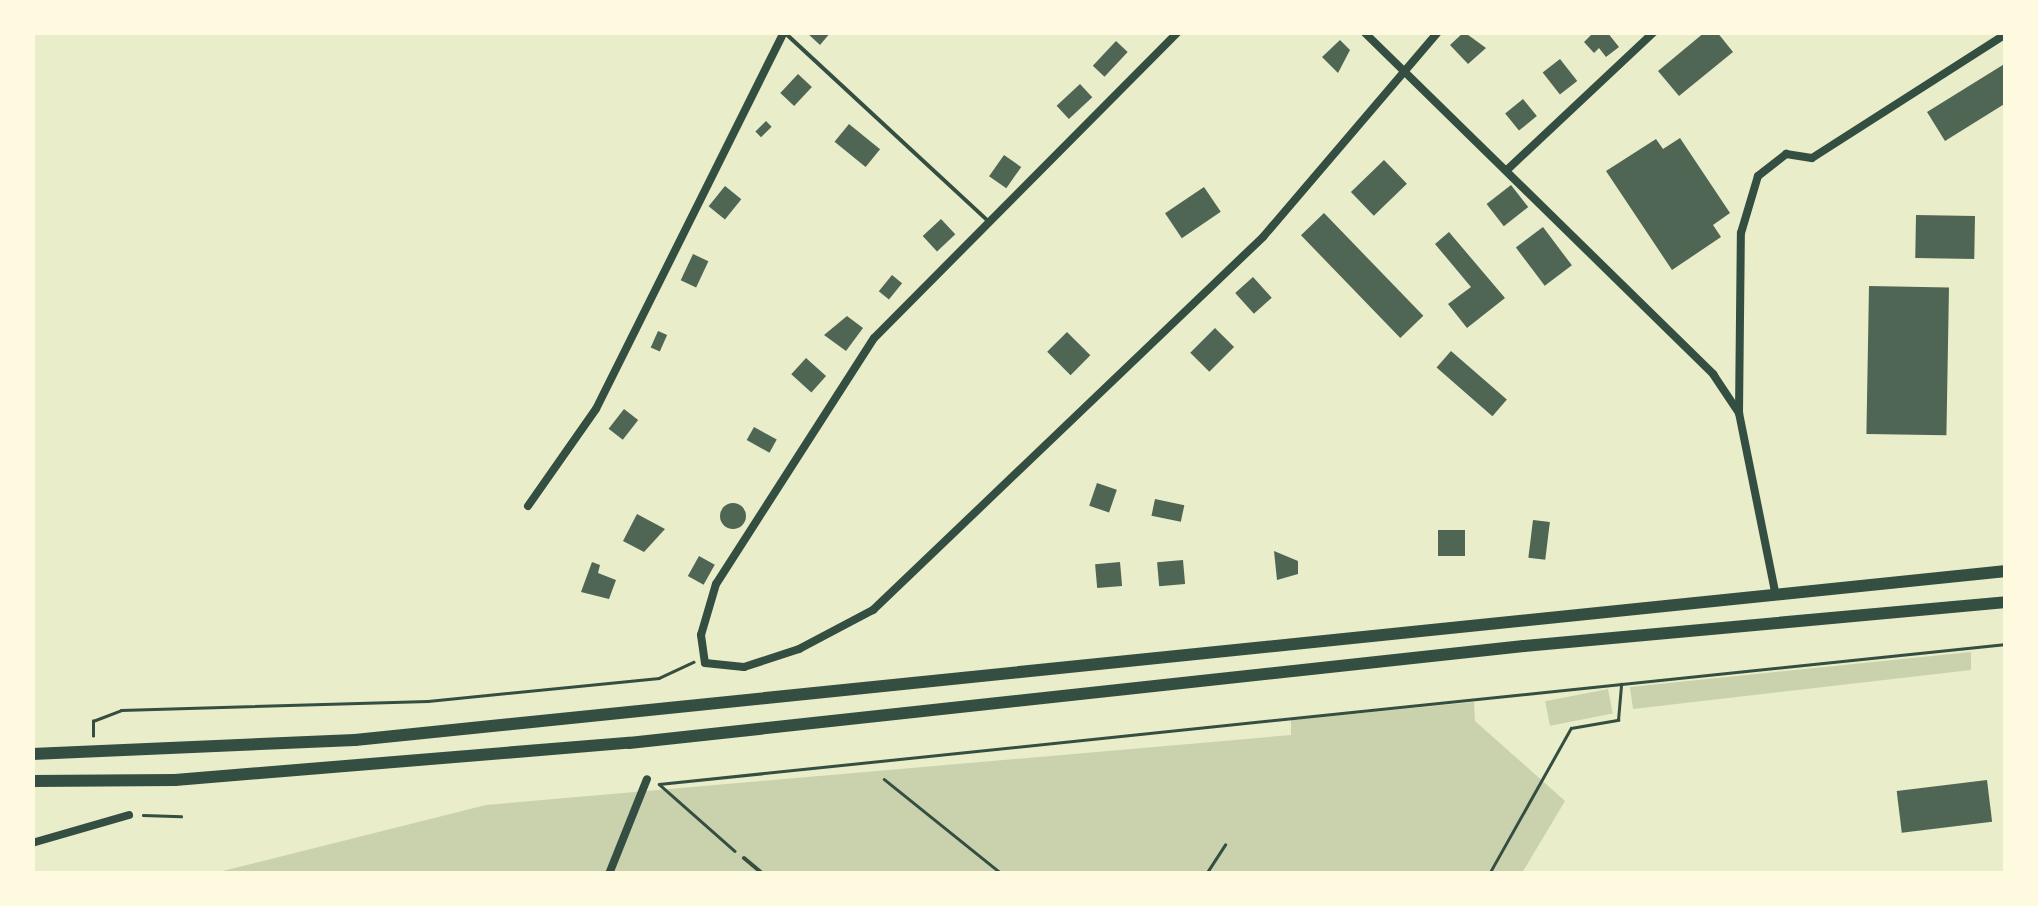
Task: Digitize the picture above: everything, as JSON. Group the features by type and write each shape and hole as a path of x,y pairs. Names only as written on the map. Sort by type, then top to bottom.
{"highway":[{"path":"32,754 355,740 1775,591 2006,571"},
{"path":"32,782 175,780 629,743 1524,646 2006,602"}],"street":[{"path":"528,506 596,409 784,32"},
{"path":"1178,32 874,338 716,584 701,635 705,660 744,667 799,649 872,610 1263,237 1410,72 1438,32"},
{"path":"1364,32 1410,72 1713,374 1739,413"},
{"path":"1508,169 1654,32"},
{"path":"1775,591 1739,413 1742,233 1758,176 1786,154 1812,158 2006,34"},
{"path":"608,874 647,779"},
{"path":"32,843 129,815"}],"lane":[{"path":"784,32 988,221"},
{"path":"744,858 763,874"}],"path":[{"path":"659,784 2006,644"},
{"path":"110,736 93,736 93,721 121,710 428,701 659,678 705,660"},
{"path":"1489,874 1570,728 1618,720 1621,684"},
{"path":"647,779 659,784 744,858"},
{"path":"884,779 1002,874"},
{"path":"129,815 182,816"},
{"path":"1206,874 1226,845"}],"green space":[{"path":"1971,652 1971,670 1633,709 1630,687"},
{"path":"1608,689 1613,714 1550,726 1545,701"},
{"path":"1474,702 1475,721 1565,801 1522,873 211,874 486,805 1291,735 1291,720"}],"building":[{"path":"806,32 831,32 820,45"},
{"path":"1464,32 1486,48 1468,64 1450,45"},
{"path":"1594,32 1607,32 1619,47 1606,57 1599,48 1594,53 1584,42"},
{"path":"1705,32 1717,32 1733,52 1679,96 1658,71"},
{"path":"1340,40 1350,50 1338,73 1322,57"},
{"path":"1116,41 1128,52 1105,77 1093,66"},
{"path":"1560,59 1577,81 1560,95 1543,73"},
{"path":"2006,63 2006,103 1945,141 1927,112"},
{"path":"798,74 812,87 794,106 780,93"},
{"path":"1080,84 1092,97 1069,119 1057,106"},
{"path":"1523,99 1537,116 1519,131 1505,113"},
{"path":"766,121 772,127 761,137 755,132"},
{"path":"849,124 880,149 866,167 835,142"},
{"path":"1680,138 1730,213 1713,225 1721,237 1672,270 1606,171 1656,139 1663,149"},
{"path":"1004,155 1021,167 1006,188 989,176"},
{"path":"1384,160 1407,184 1374,216 1351,192"},
{"path":"1511,185 1528,207 1504,226 1487,204"},
{"path":"725,186 741,199 725,219 709,206"},
{"path":"1204,187 1221,212 1182,238 1165,213"},
{"path":"1324,213 1423,316 1400,338 1301,235"},
{"path":"1916,215 1975,216 1974,259 1915,258"},
{"path":"941,219 955,234 937,251 923,236"},
{"path":"1543,227 1572,265 1545,286 1516,247"},
{"path":"1449,232 1505,298 1467,328 1448,304 1471,287 1435,244"},
{"path":"693,254 708,261 696,287 681,280"},
{"path":"892,275 902,283 889,300 879,291"},
{"path":"1253,277 1272,298 1254,314 1235,293"},
{"path":"1869,286 1949,287 1946,435 1866,434"},
{"path":"847,316 863,328 846,351 824,335"},
{"path":"1215,328 1234,347 1209,372 1190,353"},
{"path":"658,331 667,335 660,352 651,347"},
{"path":"1067,332 1090,355 1071,375 1047,352"},
{"path":"1451,351 1507,400 1492,416 1437,368"},
{"path":"806,358 826,376 811,392 791,374"},
{"path":"624,409 638,420 623,440 609,429"},
{"path":"754,427 777,440 769,453 747,440"},
{"path":"1097,483 1117,490 1109,513 1089,506"},
{"path":"1155,499 1184,505 1181,522 1151,516"},
{"path":"733,503 742,507 746,516 742,525 733,529 724,525 720,516 724,507"},
{"path":"637,514 665,529 644,552 623,541"},
{"path":"1533,520 1550,522 1545,560 1528,558"},
{"path":"1438,530 1465,530 1465,556 1438,556"},
{"path":"1274,551 1298,561 1298,574 1277,580"},
{"path":"699,556 715,565 704,585 688,576"},
{"path":"1183,560 1185,584 1159,586 1157,562"},
{"path":"592,562 600,565 598,573 616,580 609,599 581,592"},
{"path":"1120,562 1122,586 1097,588 1095,564"},
{"path":"1987,780 1992,822 1902,833 1897,791"}]}
